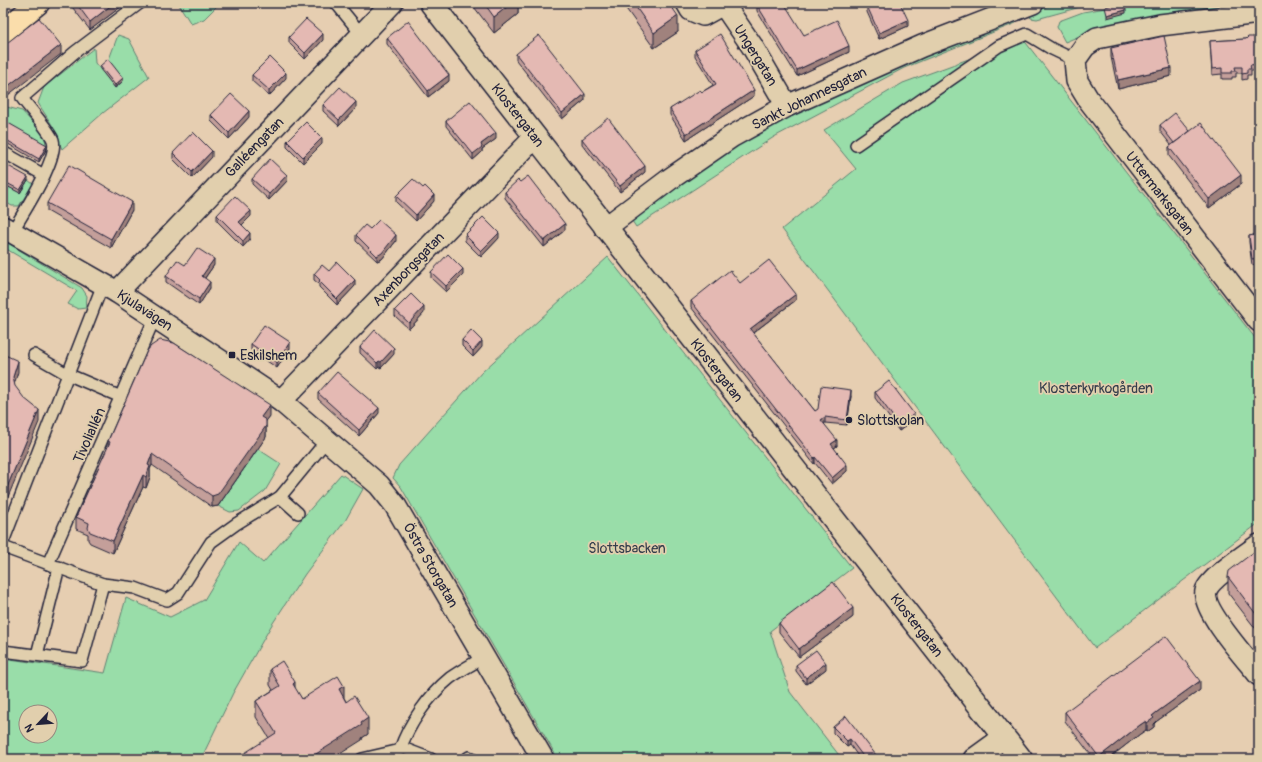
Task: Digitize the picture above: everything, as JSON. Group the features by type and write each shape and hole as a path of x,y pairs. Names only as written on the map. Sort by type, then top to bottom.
{"main road":[{"path":"3,14 22,3"},
{"path":"3,32 38,3"}],"street":[{"name":"Galléengatan","path":"110,288 241,160 392,3"},
{"name":"Klostergatan","path":"431,3 605,228 853,543 1003,738 1021,759"},
{"name":"Ungergatan","path":"686,3 691,10 703,15 724,4 752,46 787,106"},
{"name":"Sankt Johannesgatan","path":"605,228 732,137 787,106 915,49 1023,4"},
{"path":"1075,60 1085,46 1097,38 1160,25 1259,13"},
{"name":"Uttermarksgatan","path":"1075,60 1077,81 1088,99 1249,294 1259,321"},
{"name":"Axenborgsgatan","path":"281,401 534,137"},
{"name":"Kjulavägen","path":"8,230 110,288 281,401"},
{"name":"Östra Storgatan","path":"281,401 379,485 396,505 543,759"},
{"path":"1259,545 1216,577 1206,590 1206,600 1212,614 1259,675"},
{"path":"974,759 1003,738"}],"lane":[{"path":"8,230 44,175 54,151 53,140 22,98 75,52 140,3"},
{"path":"336,3 362,35"},
{"path":"856,145 999,46 1028,34 1052,49 1075,60"},
{"path":"3,152 44,175"},
{"path":"3,542 68,374 110,288"},
{"name":"Tivoliallén","path":"37,655 54,565 155,318"},
{"path":"34,355 68,374 122,397"},
{"path":"3,547 103,584 135,588 167,600 178,593 211,542 236,524 280,497 327,440"},
{"path":"280,497 298,513"},
{"path":"3,651 82,661 103,584"},
{"path":"400,750 406,732 425,706 450,678 484,657"},
{"path":"362,759 405,749 432,759"},
{"path":"466,759 469,757 472,759"}],"green space":[{"path":"178,3 220,3 204,19 191,24"},
{"path":"1057,3 1095,3 1037,19 1031,18 1027,14"},
{"path":"1133,3 1259,3 1097,29 1065,42 1057,27 1059,21 1083,12"},
{"path":"1018,17 1016,23 904,68 774,137 636,227 630,218 705,162 799,107"},
{"path":"118,35 129,39 149,77 103,113 62,149 52,125 38,103 44,87 94,48 95,63 115,87 123,81 108,62"},
{"name":"Klosterkyrkogården","path":"1023,39 1259,343 1259,523 1095,648 782,229 856,169 824,130 903,83"},
{"path":"3,106 22,111 44,135 47,148 3,123"},
{"path":"28,180 33,184 19,206 12,206 3,201 3,184 20,193"},
{"path":"3,240 82,288 87,296 86,308 78,309 68,304 77,291 3,247"},
{"name":"Slottsbacken","path":"608,257 852,568 770,631 790,692 842,759 558,759 401,487 393,478 399,465 482,372"},
{"path":"258,449 281,464 265,491 239,511 230,512 218,506"},
{"path":"341,474 363,489 345,521 305,574 271,626 233,693 201,759 3,759 3,658 105,673 126,598 170,617 204,600 239,542 263,563"}],"building":[{"path":"76,3 114,3 90,22"},
{"path":"484,3 512,3 494,17"},
{"path":"633,3 669,3 678,16 654,33"},
{"path":"760,3 784,3 804,35 837,20 849,46 797,70 757,5"},
{"path":"874,3 900,3 908,20 879,33 867,6"},
{"path":"1124,3 1126,10 1107,15 1105,7"},
{"path":"39,18 61,45 3,90 3,46"},
{"path":"306,19 323,34 305,53 289,37"},
{"path":"408,21 449,75 428,91 387,38"},
{"path":"720,34 754,90 686,134 670,109 700,90 702,92 716,84 695,50"},
{"path":"539,35 585,94 562,113 516,54"},
{"path":"1164,36 1171,68 1118,80 1111,48"},
{"path":"1248,37 1259,37 1259,64 1250,65 1251,69 1247,69 1247,73 1242,74 1242,67 1235,67 1236,71 1232,71 1232,73 1222,73 1222,68 1212,69 1210,41 1246,39"},
{"path":"270,57 286,73 269,90 252,75"},
{"path":"108,59 123,78 115,85 100,66"},
{"path":"340,87 356,102 339,120 323,105"},
{"path":"231,94 249,111 229,133 211,115"},
{"path":"470,101 496,133 481,144 482,147 473,154 446,121"},
{"path":"1175,113 1190,131 1174,143 1160,125"},
{"path":"608,118 645,166 620,186 582,139"},
{"path":"3,120 47,145 39,159 3,138"},
{"path":"306,122 322,138 303,157 287,141"},
{"path":"1201,123 1241,175 1209,199 1169,147"},
{"path":"193,132 212,151 192,172 173,153"},
{"path":"270,159 287,175 269,194 252,179"},
{"path":"3,163 28,177 20,190 3,181"},
{"path":"69,165 132,202 111,239 47,203"},
{"path":"528,176 565,224 544,241 505,192 518,180 520,182"},
{"path":"413,179 423,188 425,186 434,195 416,215 396,196"},
{"path":"235,196 251,211 239,222 250,233 243,241 217,215"},
{"path":"483,217 499,233 481,251 465,235"},
{"path":"379,220 396,235 382,253 377,256 356,235 365,225 370,229"},
{"path":"1259,234 1259,258 1252,259 1249,236"},
{"path":"197,248 214,259 202,276 210,282 199,299 166,276 177,260 185,265"},
{"path":"448,254 463,269 446,286 431,272"},
{"path":"769,260 796,294 750,329 815,411 818,409 821,386 851,390 847,420 825,417 821,420 837,440 831,444 847,465 832,478 815,457 814,458 691,301 730,270 740,283"},
{"path":"337,262 355,280 337,299 314,274 322,265 329,271"},
{"path":"411,294 424,307 409,323 395,310"},
{"path":"264,325 290,342 277,362 251,344"},
{"path":"375,330 394,348 381,362 379,361 377,363 360,347"},
{"path":"471,330 482,341 473,351 462,340"},
{"path":"160,340 174,343 270,405 261,417 266,420 266,426 218,494 212,496 152,454 146,477 143,475 113,541 90,532 88,528 89,523 76,517 110,442 108,441 147,351 151,346"},
{"path":"3,354 18,361 13,377 15,386 24,398 39,410 3,497"},
{"path":"337,372 379,408 359,430 318,393"},
{"path":"889,381 914,414 899,425 875,392"},
{"path":"1259,548 1259,618 1228,577 1229,571"},
{"path":"833,582 853,608 799,649 779,623"},
{"path":"1166,636 1200,681 1152,716 1154,718 1147,723 1146,721 1140,725 1099,757 1065,712"},
{"path":"816,650 826,663 806,678 796,665"},
{"path":"282,661 295,682 293,684 302,699 338,676 344,686 339,689 346,702 354,696 368,718 361,723 362,725 308,759 237,759 276,733 256,701 280,686 270,669"},
{"path":"846,716 879,759 865,759 850,739 847,741 833,727"}],"place":[{"name":"Eskilshem","path":"232,355"},
{"name":"Slottskolan","path":"849,420"}]}
